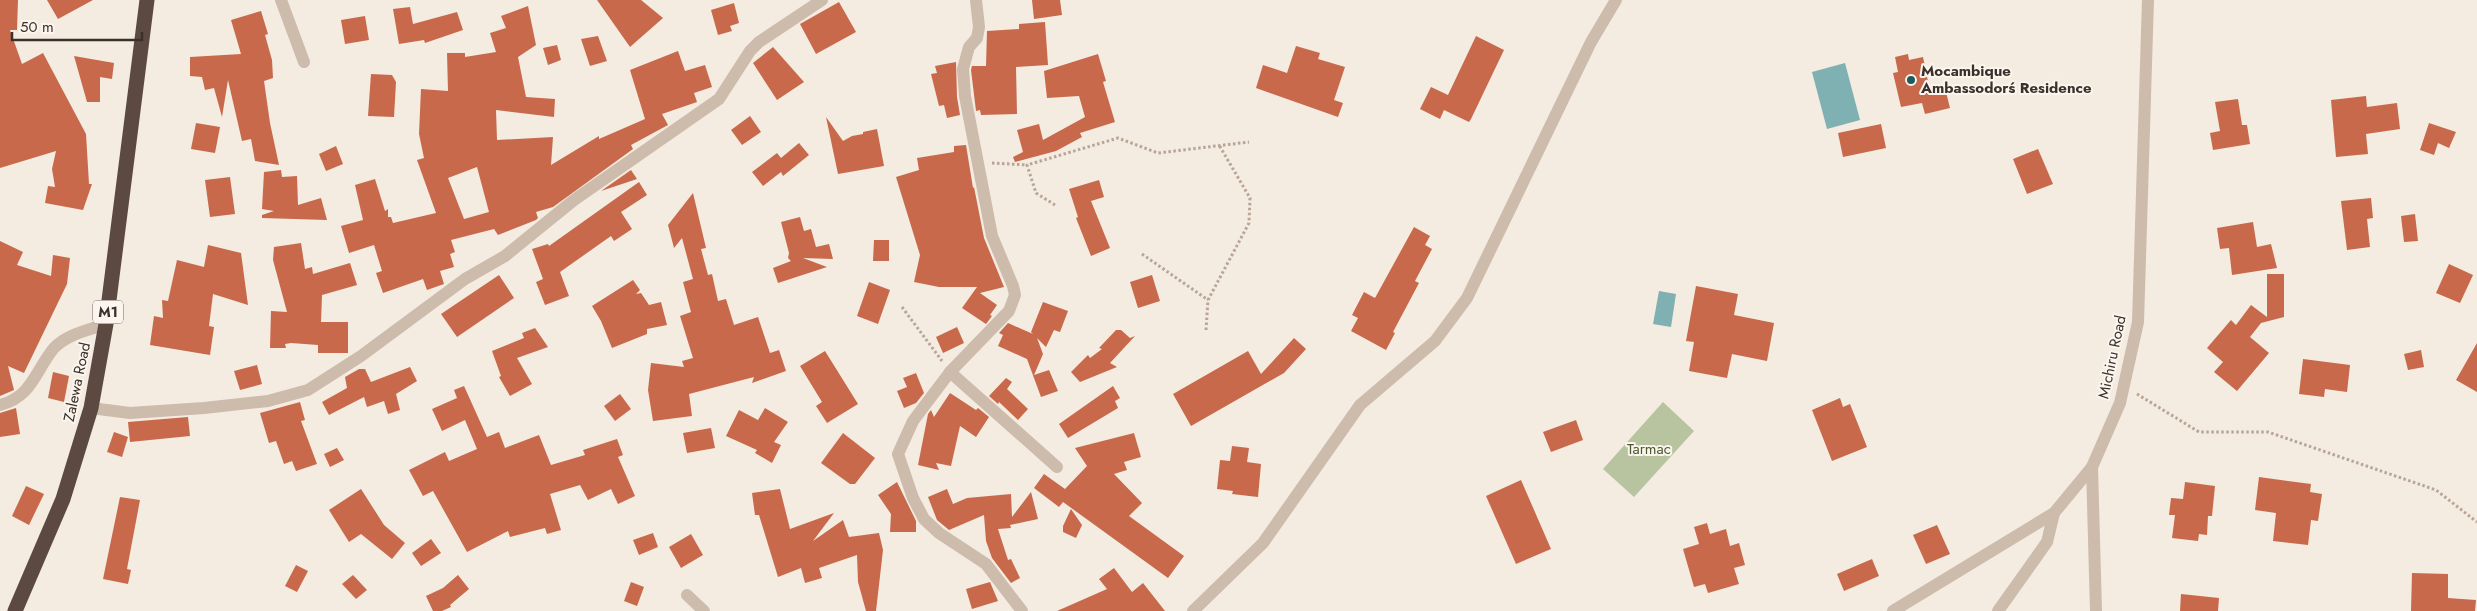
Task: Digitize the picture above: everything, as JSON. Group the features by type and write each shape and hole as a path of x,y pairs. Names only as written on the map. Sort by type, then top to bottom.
{"highway":[{"name":"Zalewa Road","path":"16,611 63,499 92,408 106,324 147,0"}],"street":[{"path":"281,0 304,62"},
{"path":"92,408 130,413 204,408 268,400 308,390 361,356 465,280 505,256 574,200 719,99 750,51 758,42 822,0"},
{"path":"976,0 979,27 976,38 969,47 963,69 965,96 992,236 1013,286 1015,296 1009,311 950,372 913,421 898,454 904,474 924,519 938,533 986,564 1022,611"},
{"path":"1193,611 1263,544 1360,405 1435,341 1468,298 1591,42 1616,0"},
{"name":"Michiru Road","path":"1893,611 2054,513 2092,467 2120,402 2138,322 2148,0"},
{"path":"0,405 13,402 23,395 55,347 70,336 106,324"},
{"path":"950,372 1058,467"},
{"path":"2092,467 2096,611"},
{"path":"1998,611 2047,542 2054,513"},
{"path":"687,595 704,611"}],"path":[{"path":"977,162 1027,165 1118,138 1158,153 1249,142"},
{"path":"1206,330 1208,300 1249,223 1250,198 1218,145"},
{"path":"1027,165 1036,193 1056,205"},
{"path":"1142,254 1208,300"},
{"path":"902,306 950,372"},
{"path":"2135,392 2199,432 2268,432 2436,490 2477,522"}],"green space":[{"name":"Tarmac","path":"1663,402 1694,431 1634,497 1603,469"}],"water":[{"path":"1845,63 1860,120 1827,129 1812,72"},
{"path":"1659,291 1676,294 1671,327 1653,324"}],"building":[{"path":"0,0 18,0 17,30 10,30 22,64 43,53 86,134 89,184 92,184 83,210 45,203 48,186 55,187 52,169 56,151 0,168"},
{"path":"47,0 93,0 58,19"},
{"path":"597,0 641,0 663,18 630,47"},
{"path":"1032,0 1060,0 1062,15 1034,19"},
{"path":"839,2 856,32 816,54 800,24"},
{"path":"734,3 739,23 730,26 732,31 718,35 711,10"},
{"path":"528,6 536,45 518,57 526,97 555,99 554,117 496,110 497,140 553,137 551,165 599,136 599,139 645,119 630,70 678,51 685,71 705,65 712,87 694,93 697,102 662,114 668,125 631,145 633,149 553,207 536,212 538,218 536,220 498,235 494,229 451,240 455,252 450,254 454,267 440,271 444,284 427,290 423,279 383,293 376,273 382,271 374,245 349,253 341,226 363,220 355,185 375,179 385,211 388,209 388,217 391,217 393,223 436,213 417,160 424,158 419,134 421,89 448,91 447,53 465,53 465,57 496,52 490,33 506,28 501,16","holes":["477,167 489,212 464,219 448,178"]},
{"path":"410,7 413,24 457,12 463,30 425,43 424,40 399,44 393,9"},
{"path":"261,11 268,34 265,35 272,60 273,78 264,81 279,165 255,161 251,139 242,141 228,80 222,117 214,88 205,90 202,77 190,76 190,57 241,54 231,20"},
{"path":"365,16 369,40 345,44 341,20"},
{"path":"1045,22 1048,65 1016,67 1017,114 981,115 980,110 976,111 971,70 972,66 986,66 987,31 1019,29 1019,24"},
{"path":"598,36 607,61 590,66 581,39"},
{"path":"1476,36 1504,50 1469,122 1444,110 1440,119 1420,109 1431,87 1448,95"},
{"path":"557,45 561,60 548,65 543,48"},
{"path":"1296,46 1320,53 1318,59 1345,67 1334,100 1343,103 1338,117 1256,88 1263,65 1287,73"},
{"path":"773,47 804,82 777,100 753,63"},
{"path":"1098,54 1106,81 1103,82 1115,122 1080,133 1082,137 1056,151 1015,162 1013,157 1023,152 1017,130 1039,124 1043,140 1085,117 1079,96 1047,98 1044,71"},
{"name":"Mocambique Ambassodorś Residence","path":"1908,54 1909,60 1923,57 1930,91 1945,88 1950,108 1925,114 1922,103 1901,107 1893,73 1898,72 1895,57"},
{"path":"74,56 114,63 112,79 100,77 100,102 87,102"},
{"path":"956,62 957,97 960,115 947,118 944,105 939,106 931,74 937,73 935,66"},
{"path":"371,74 392,75 396,82 394,117 368,116"},
{"path":"2366,96 2367,107 2397,103 2400,129 2366,134 2368,154 2336,157 2331,100"},
{"path":"2238,99 2242,125 2247,125 2250,144 2213,150 2210,133 2220,131 2215,102"},
{"path":"750,116 761,132 742,145 731,130"},
{"path":"826,117 843,141 852,136 863,134 863,132 877,129 884,166 838,174"},
{"path":"196,123 220,127 215,153 191,149"},
{"path":"2429,123 2456,132 2449,148 2438,143 2434,155 2420,150"},
{"path":"1881,124 1886,148 1843,157 1838,133"},
{"path":"799,143 809,155 783,176 781,172 763,186 752,172 777,153 781,158"},
{"path":"966,145 984,238 1004,287 980,293 997,305 986,324 962,308 977,287 939,287 914,282 920,255 896,177 919,170 917,158 954,152 954,146"},
{"path":"336,146 343,164 326,171 319,154"},
{"path":"2038,149 2053,184 2027,194 2013,159"},
{"path":"281,170 282,177 297,176 298,205 321,198 327,220 262,218 262,215 274,211 262,209 264,172"},
{"path":"631,170 637,179 601,191"},
{"path":"230,177 235,214 210,217 205,180"},
{"path":"1099,180 1104,197 1091,201 1110,248 1091,256 1076,218 1078,217 1069,189"},
{"path":"639,182 647,195 621,212 632,229 614,241 611,236 560,272 569,296 545,305 536,282 543,279 532,249 548,244 549,246"},
{"path":"693,193 706,248 701,249 708,275 712,274 718,301 726,299 734,325 758,317 770,353 779,350 786,371 752,383 754,377 689,394 692,416 653,421 648,390 651,363 684,367 682,361 693,358 680,316 691,312 683,282 693,279 682,238 674,248 668,225"},
{"path":"2371,198 2373,218 2367,219 2370,247 2347,250 2341,201"},
{"path":"2415,214 2418,241 2404,242 2401,216"},
{"path":"800,217 804,231 811,229 816,247 829,244 833,259 803,258 827,267 778,283 773,268 791,261 788,258 789,253 781,222"},
{"path":"2253,222 2257,247 2271,244 2277,268 2232,275 2229,248 2220,249 2217,228"},
{"path":"1414,227 1430,236 1425,245 1432,249 1415,281 1419,283 1393,332 1395,333 1386,350 1351,331 1358,318 1352,315 1364,292 1375,298"},
{"path":"874,240 889,240 889,261 873,261"},
{"path":"0,241 23,252 17,265 51,276 53,255 70,258 67,284 24,373 8,366 14,390 0,396"},
{"path":"301,243 305,269 312,267 313,274 350,263 357,285 322,295 321,322 348,322 348,353 318,353 318,345 291,343 285,344 286,348 270,348 271,311 287,312 273,260 274,247"},
{"path":"208,245 241,253 248,305 213,294 209,326 214,327 210,355 150,345 154,316 163,318 162,300 168,301 177,260 204,267"},
{"path":"2449,264 2473,275 2460,303 2436,293"},
{"path":"2267,274 2284,274 2284,317 2261,323 2250,337 2269,353 2237,391 2214,372 2223,362 2207,348 2231,320 2236,325 2251,305 2267,317"},
{"path":"499,275 514,298 457,337 441,314"},
{"path":"1152,275 1160,301 1138,308 1130,282"},
{"path":"633,280 640,290 636,294 641,293 649,305 661,302 667,325 647,329 647,334 612,348 601,321 592,306"},
{"path":"869,282 890,290 878,324 857,316"},
{"path":"1696,286 1738,294 1734,315 1774,323 1767,361 1732,354 1727,378 1689,371 1694,342 1686,341"},
{"path":"1043,302 1068,311 1060,332 1054,330 1046,347 1037,338 1043,354 1034,375 1049,370 1058,391 1041,397 1027,359 998,346 1003,335 999,333 1008,323 1033,334 1031,332"},
{"path":"957,327 964,343 943,353 936,337"},
{"path":"535,328 548,347 517,358 532,384 510,396 499,377 501,376 492,351 524,338 522,333"},
{"path":"1116,330 1121,330 1130,338 1135,336 1110,363 1117,367 1080,382 1071,372 1088,355 1090,358 1102,349 1099,348"},
{"path":"1294,338 1306,349 1284,373 1191,426 1173,394 1248,351 1261,374"},
{"path":"2477,343 2477,392 2456,380"},
{"path":"2421,350 2424,367 2408,370 2404,354"},
{"path":"825,351 858,404 827,423 816,406 822,402 800,366"},
{"path":"2303,359 2350,365 2347,392 2325,389 2324,397 2299,394"},
{"path":"257,365 262,384 240,390 234,371"},
{"path":"410,367 417,381 396,394 400,410 388,414 384,401 367,407 364,397 329,415 322,402 347,388 345,377 359,369 365,369 371,382"},
{"path":"53,372 69,376 64,402 48,398"},
{"path":"916,373 924,393 916,403 904,408 897,391 907,387 903,378"},
{"path":"1006,378 1012,382 1007,389 1028,409 1018,420 999,402 998,404 989,396"},
{"path":"464,386 487,437 499,432 505,448 539,435 551,465 585,455 583,450 617,439 623,455 618,457 635,496 618,504 611,489 588,500 580,485 550,494 561,530 547,534 545,528 510,537 508,531 467,552 433,491 423,496 409,470 445,452 449,461 477,449 465,420 442,431 432,409 457,398 454,390"},
{"path":"1113,386 1120,398 1115,401 1118,408 1068,438 1059,424"},
{"path":"950,393 976,410 978,408 989,417 976,437 960,426 951,466 936,463 939,470 918,465 928,414 931,410 934,417"},
{"path":"620,394 631,409 615,421 604,406"},
{"path":"1840,398 1843,407 1850,404 1867,447 1832,461 1812,410"},
{"path":"300,402 305,420 301,421 317,464 296,471 292,461 284,464 276,441 269,443 260,413"},
{"path":"16,408 20,434 0,437 0,413"},
{"path":"765,408 788,422 774,442 781,445 772,463 755,453 757,450 726,436 739,410 758,420"},
{"path":"188,417 190,436 130,442 128,422"},
{"path":"1576,420 1583,440 1551,452 1543,432"},
{"path":"711,428 715,448 687,453 683,433"},
{"path":"114,432 128,437 122,457 107,452"},
{"path":"843,433 875,458 855,484 850,484 821,463"},
{"path":"1134,433 1141,457 1124,462 1127,470 1114,474 1142,503 1129,516 1184,556 1168,578 1063,502 1059,507 1034,488 1044,474 1065,489 1087,466 1075,448"},
{"path":"1232,446 1249,448 1247,462 1261,464 1258,497 1232,494 1233,491 1217,489 1220,460 1230,461"},
{"path":"337,448 344,460 330,467 324,454"},
{"path":"2259,477 2311,484 2310,492 2322,494 2318,521 2311,520 2308,545 2273,541 2276,513 2255,510"},
{"path":"1521,480 1551,549 1516,564 1486,496"},
{"path":"897,482 916,521 916,532 890,532 891,514 878,495"},
{"path":"2185,482 2215,486 2212,516 2208,516 2207,535 2199,534 2198,541 2172,538 2175,515 2169,515 2171,498 2183,499"},
{"path":"26,486 44,494 29,525 12,516"},
{"path":"361,489 384,525 405,543 392,559 361,534 349,542 329,510"},
{"path":"780,489 790,529 834,513 813,541 843,520 849,537 879,533 883,550 876,611 866,611 858,582 857,555 819,568 822,578 805,583 801,568 778,577 759,515 755,515 752,493"},
{"path":"947,489 953,504 967,498 1011,494 1012,517 1031,492 1038,519 1010,525 1011,528 998,529 1008,560 1011,559 1020,578 1011,583 992,558 986,541 984,515 949,530 937,520 928,497"},
{"path":"120,497 140,500 127,569 131,570 128,584 103,579"},
{"path":"1071,509 1082,525 1076,538 1063,532 1063,526"},
{"path":"1707,523 1710,534 1726,529 1730,546 1739,543 1745,565 1734,568 1739,584 1708,593 1705,584 1694,587 1683,549 1699,544 1694,527"},
{"path":"1937,525 1950,554 1926,564 1913,535"},
{"path":"653,533 658,547 639,555 633,540"},
{"path":"691,534 703,555 681,568 669,547"},
{"path":"431,539 441,553 421,566 412,553"},
{"path":"1872,559 1879,576 1844,591 1837,574"},
{"path":"296,565 308,571 297,592 285,586"},
{"path":"1114,568 1132,592 1143,583 1165,611 1057,611 1107,589 1099,579"},
{"path":"2412,573 2448,574 2448,598 2476,600 2475,611 2411,611"},
{"path":"353,575 367,590 356,599 342,584"},
{"path":"458,575 469,589 450,605 451,607 442,611 433,611 426,596 443,588"},
{"path":"631,582 644,587 637,606 624,601"},
{"path":"990,582 998,601 972,609 966,589"},
{"path":"2181,594 2219,598 2218,611 2180,611"}],"place":[{"name":"Mocambique Ambassodorś Residence","path":"1911,80"}]}
